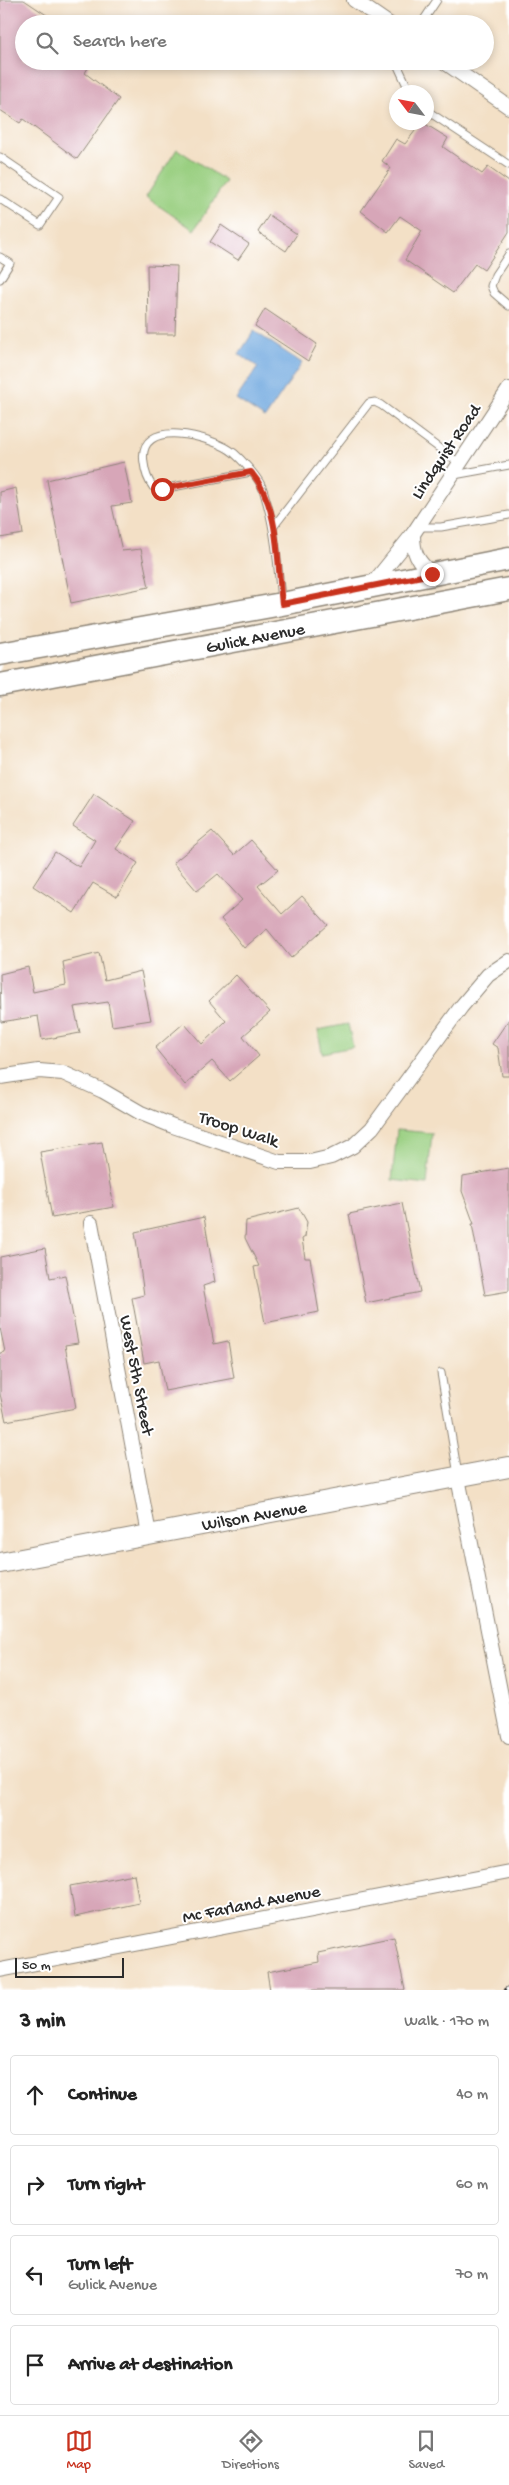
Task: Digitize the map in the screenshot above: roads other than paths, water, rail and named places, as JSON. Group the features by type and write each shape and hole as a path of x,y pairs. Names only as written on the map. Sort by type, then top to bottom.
{"main road":[{"name":"Gulick Avenue","path":"0,654 282,604 509,560"},
{"name":"Gulick Avenue","path":"0,685 509,589"}],"street":[{"path":"354,0 376,15"},
{"path":"456,70 509,107"},
{"name":"Lindquist Road","path":"370,586 416,530 459,463 505,404 509,389"},
{"path":"416,530 414,552 419,563 432,574"},
{"name":"Troop Walk","path":"0,1077 39,1071 63,1073 103,1091 141,1113 173,1126 279,1162 310,1162 331,1157 354,1146 372,1128 466,1000 488,975 509,960"},
{"name":"West 5th Street","path":"90,1224 149,1534"},
{"name":"Wilson Avenue","path":"0,1563 509,1467"},
{"path":"458,1478 506,1708 509,1736"},
{"name":"Mc Farland Avenue","path":"0,1970 509,1872"}],"lane":[{"path":"426,15 437,0"},
{"path":"400,70 407,85"},
{"path":"434,115 509,165"},
{"path":"0,157 59,197 40,225 0,199"},
{"path":"509,254 495,275 491,286 494,293 509,306"},
{"path":"0,256 10,263 0,279"},
{"path":"274,526 369,403 375,402 381,405 459,463"},
{"path":"251,472 162,489 153,487 146,478 142,452 146,443 152,438 180,433 196,436 233,453 251,472 261,485 274,526 282,604"},
{"path":"451,475 509,465"},
{"path":"416,530 441,528 509,515"},
{"path":"441,1373 458,1478"}],"water":[{"path":"254,331 302,363 265,418 236,399 258,367 239,354"}]}
